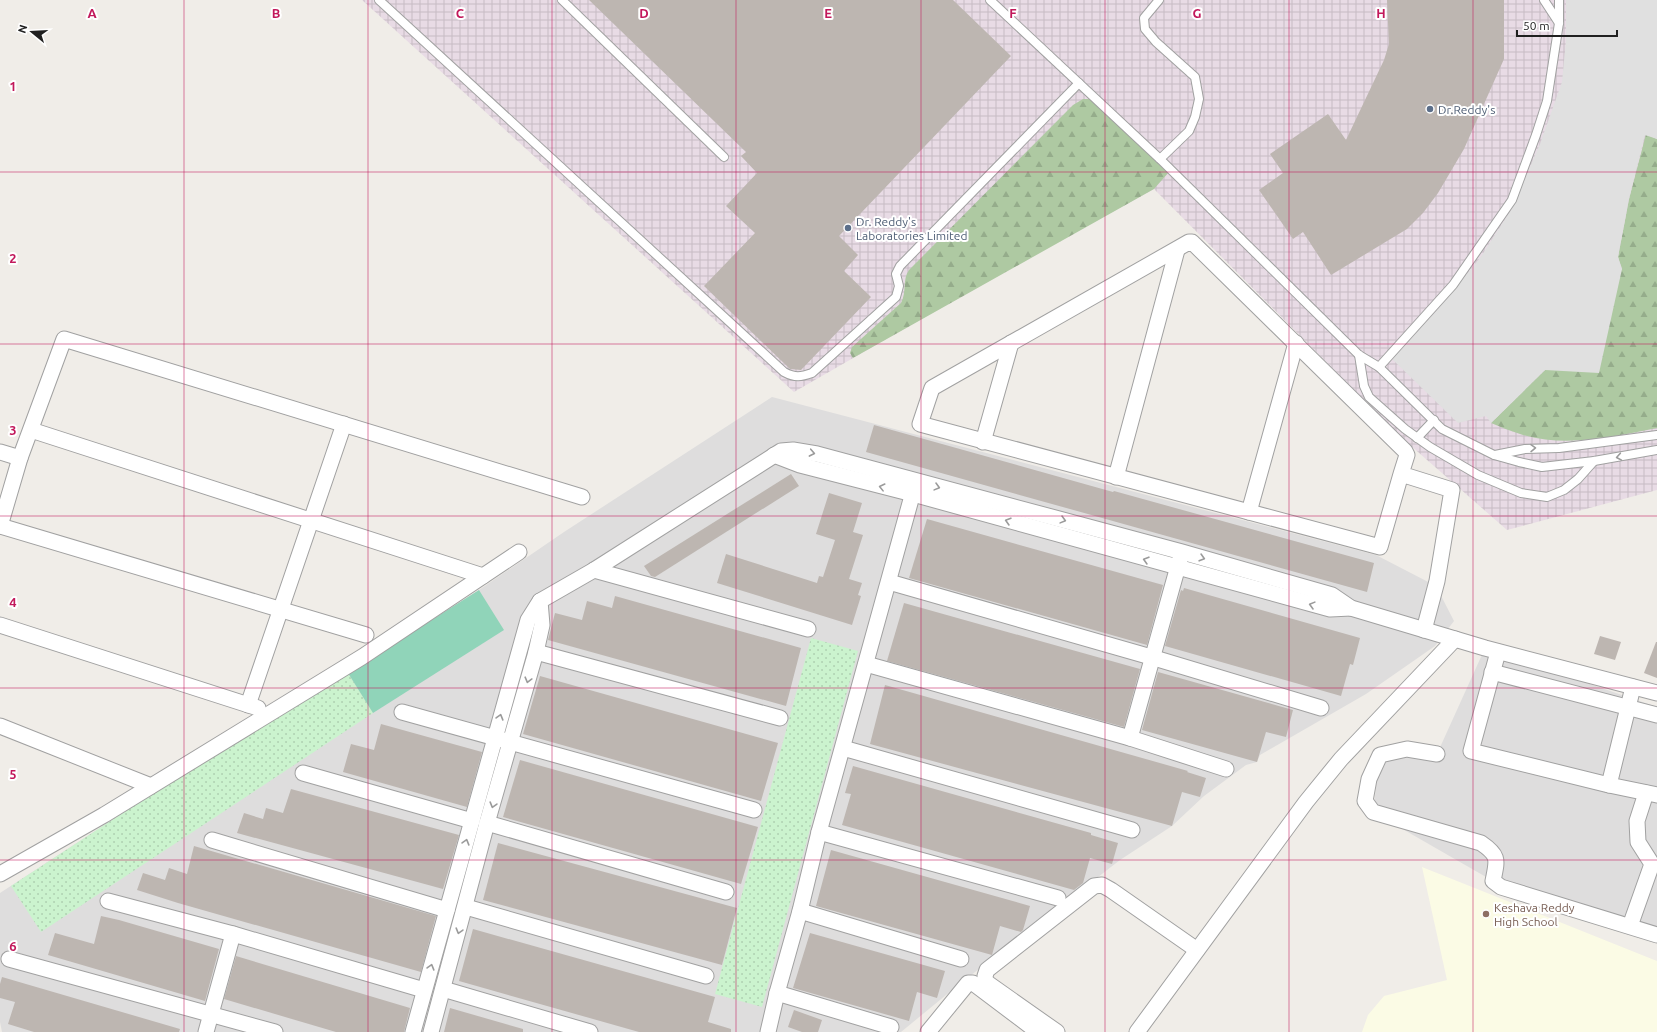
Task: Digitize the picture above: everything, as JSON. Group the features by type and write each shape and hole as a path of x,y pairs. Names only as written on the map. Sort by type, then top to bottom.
{"street":[{"path":"1189,242 1194,243 1296,343 1407,455 1380,547 920,424 932,388 1189,242"},
{"path":"1116,477 1177,250"},
{"path":"366,635 0,526 20,458 64,339 582,497"},
{"path":"983,442 1011,343"},
{"path":"1249,512 1296,343"},
{"path":"248,705 344,424"},
{"path":"30,430 483,576"},
{"path":"0,452 20,458"},
{"path":"413,1032 472,821 494,736 528,620 540,601 594,570 774,455 800,465 915,488 1182,552 1332,594 1351,608"},
{"path":"1401,474 1452,490 1437,581 1424,630"},
{"path":"915,488 1177,568 1330,609 1351,608 1498,652 1657,693"},
{"path":"768,1032 819,832 915,488"},
{"path":"0,874 104,815 362,657 519,552"},
{"path":"1130,738 1151,657 1182,552"},
{"path":"594,570 808,629"},
{"path":"889,582 1151,657 1320,708"},
{"path":"431,1032 466,907 487,823 536,652 542,625 540,601"},
{"path":"0,625 272,712"},
{"path":"1137,1032 1306,802 1341,759 1454,639"},
{"path":"536,652 780,718"},
{"path":"1498,652 1471,751 1652,794 1637,821 1638,842 1655,865 1630,926"},
{"path":"866,664 1130,738 1226,769"},
{"path":"1492,672 1657,715"},
{"path":"1609,785 1633,687"},
{"path":"402,712 494,736 754,810"},
{"path":"0,726 151,786"},
{"path":"842,748 1132,830"},
{"path":"1437,754 1406,749 1380,755 1369,779 1365,802 1373,812 1481,843 1492,850 1497,862 1493,881 1501,887 1657,935"},
{"path":"303,773 472,821"},
{"path":"487,823 726,892"},
{"path":"819,832 1058,898"},
{"path":"212,840 447,910"},
{"path":"1057,1032 986,982 985,976 987,970 1094,886 1102,885 1111,890 1197,950"},
{"path":"108,901 232,934 424,990"},
{"path":"466,907 706,976"},
{"path":"800,911 961,959"},
{"path":"206,1032 232,934"},
{"path":"8,959 275,1032"},
{"path":"928,1032 968,983 973,983 1038,1032"},
{"path":"443,989 590,1032"},
{"path":"777,993 892,1027"}],"lane":[{"path":"379,0 784,372 790,376 800,378 812,373 896,297 899,286 896,274 900,266 1079,83"},
{"path":"562,0 724,157"},
{"path":"990,0 1160,159 1359,354 1379,367 1442,428 1494,455 1519,462 1542,466 1594,461 1657,450"},
{"path":"1159,0 1144,18 1145,29 1156,42 1194,77 1199,99 1195,117 1189,131 1160,159"},
{"path":"1544,0 1559,23"},
{"path":"1379,367 1453,285 1512,200 1547,101 1559,23 1559,0"},
{"path":"1359,354 1364,386 1369,397 1388,416 1417,438 1478,475 1521,494 1547,497 1564,490 1578,480 1594,461"},
{"path":"1417,438 1434,420"},
{"path":"1494,455 1525,448 1559,448 1657,435"}],"shaded area":[{"name":"Dr. Reddy's Laboratories Limited","path":"362,0 1657,0 1657,490 1507,530 1402,438 1154,189 1010,268 794,392"},
{"path":"1566,0 1657,0 1657,139 1645,135 1629,199 1618,257 1622,269 1599,373 1545,370 1491,423 1486,416 1458,423 1392,359 1437,310 1480,258 1511,210 1540,144 1562,82 1566,40"},
{"path":"772,397 1376,555 1436,586 1454,621 1435,646 1366,694 1260,755 1257,762 1246,765 1204,796 1172,826 1120,860 957,986 901,1032 2,1032 0,1022 0,893 164,786 348,673 479,590 564,532"},
{"path":"1485,648 1657,707 1657,932 1493,881 1373,812 1380,755 1437,754"},
{"name":"Keshava Reddy High School","path":"1422,867 1657,961 1657,1032 1362,1032 1368,1015 1384,996 1447,980"}],"green space":[{"path":"1083,99 1093,101 1169,172 1154,189 853,358 850,353 852,347 901,303 909,270 1073,105"},
{"path":"1646,134 1657,139 1657,428 1606,438 1571,441 1537,438 1520,434 1491,423 1545,370 1622,269 1618,257 1629,199"},
{"path":"479,590 504,630 373,713 348,673"},
{"path":"811,638 858,651 762,1007 715,994"},
{"path":"348,673 373,713 41,932 11,886 164,786"}],"building":[{"path":"589,0 953,0 1011,56 839,236 858,255 844,271 871,297 801,370 790,369 704,286 755,233 726,206 757,173 741,156 746,152"},
{"path":"1387,0 1504,0 1504,59 1464,149 1438,193 1423,213 1407,229 1331,275 1303,232 1293,239 1259,190 1283,173 1270,154 1328,114 1346,140 1384,60 1389,44"},
{"path":"874,425 1374,563 1367,592 866,452"},
{"path":"791,474 799,486 655,577 651,576 644,566"},
{"path":"829,493 862,503 853,532 863,535 849,579 862,583 858,595 861,596 852,625 717,583 726,554 817,583 819,576 823,577 835,540 816,534"},
{"path":"927,519 1163,585 1147,645 909,578"},
{"path":"1184,588 1360,638 1353,665 1350,664 1341,696 1165,646 1181,590 1183,591"},
{"path":"615,596 801,648 786,706 548,640 555,613 582,620 587,601 612,608"},
{"path":"904,603 1140,669 1124,727 887,661"},
{"path":"1600,636 1621,642 1615,660 1594,654"},
{"path":"1657,642 1657,678 1644,673"},
{"path":"1158,672 1293,710 1286,737 1266,732 1257,762 1142,730"},
{"path":"540,676 778,743 761,801 523,734"},
{"path":"885,685 1188,771 1187,772 1206,778 1200,797 1182,792 1172,826 870,744"},
{"path":"381,724 482,752 467,807 343,772 351,744 374,750"},
{"path":"520,760 758,827 741,884 503,817"},
{"path":"853,766 1091,833 1091,835 1118,843 1112,864 1090,858 1083,883 1074,890 842,825 851,794 845,793"},
{"path":"291,789 459,835 443,889 237,833 244,813 263,819 266,808 283,813"},
{"path":"498,843 737,908 722,965 483,900"},
{"path":"194,846 436,916 421,972 137,890 143,873 165,880 169,868 187,874"},
{"path":"831,850 1030,906 1023,930 1021,932 1000,926 992,955 816,906"},
{"path":"101,916 219,949 205,1001 48,955 55,933 94,944"},
{"path":"473,929 715,997 708,1022 731,1029 731,1032 639,1032 459,981"},
{"path":"810,933 945,971 937,998 917,992 909,1021 793,988"},
{"path":"236,956 410,1008 404,1032 336,1032 224,999"},
{"path":"2,977 180,1029 179,1032 34,1032 8,1024 15,1002 0,998 0,984"},
{"path":"450,1008 523,1029 523,1032 444,1032"},
{"path":"794,1010 822,1020 818,1032 802,1032 788,1027"}],"place":[{"name":"Dr.Reddy's","path":"1430,109"},
{"name":"Dr. Reddy's Laboratories Limited","path":"848,228"},
{"name":"Keshava Reddy High School","path":"1486,914"}]}
